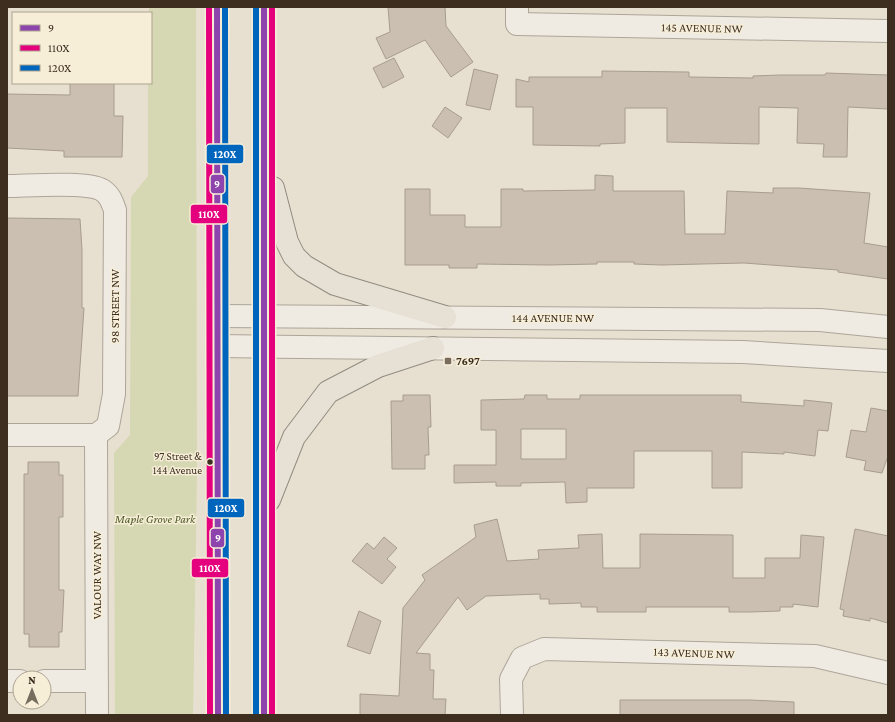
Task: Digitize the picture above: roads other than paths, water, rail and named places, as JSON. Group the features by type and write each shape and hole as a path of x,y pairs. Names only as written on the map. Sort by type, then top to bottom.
{"main road":[{"path":"217,7 218,715"},
{"path":"264,7 266,316 264,715"},
{"path":"264,154 286,242 294,256 304,266 335,284 445,317"},
{"path":"265,511 294,437 328,392 378,366 434,348"}],"street":[{"name":"145 AVENUE NW","path":"517,16 888,31"},
{"name":"98 STREET NW","path":"7,186 86,186 101,190 111,198 115,210 114,394 102,430"},
{"name":"144 AVENUE NW","path":"217,316 820,320 888,327"},
{"path":"218,346 744,352 888,362"},
{"path":"7,434 102,430"},
{"name":"VALOUR WAY NW","path":"98,715 97,681 102,430"},
{"name":"143 AVENUE NW","path":"512,715 511,679 522,658 544,649 815,656 888,673"},
{"path":"52,681 97,681"}],"place":[{"name":"7697","path":"448,361"},
{"name":"97 Street & 144 Avenue","path":"210,462"}],"park label":[{"name":"Maple Grove Park","path":"155,519"}]}
